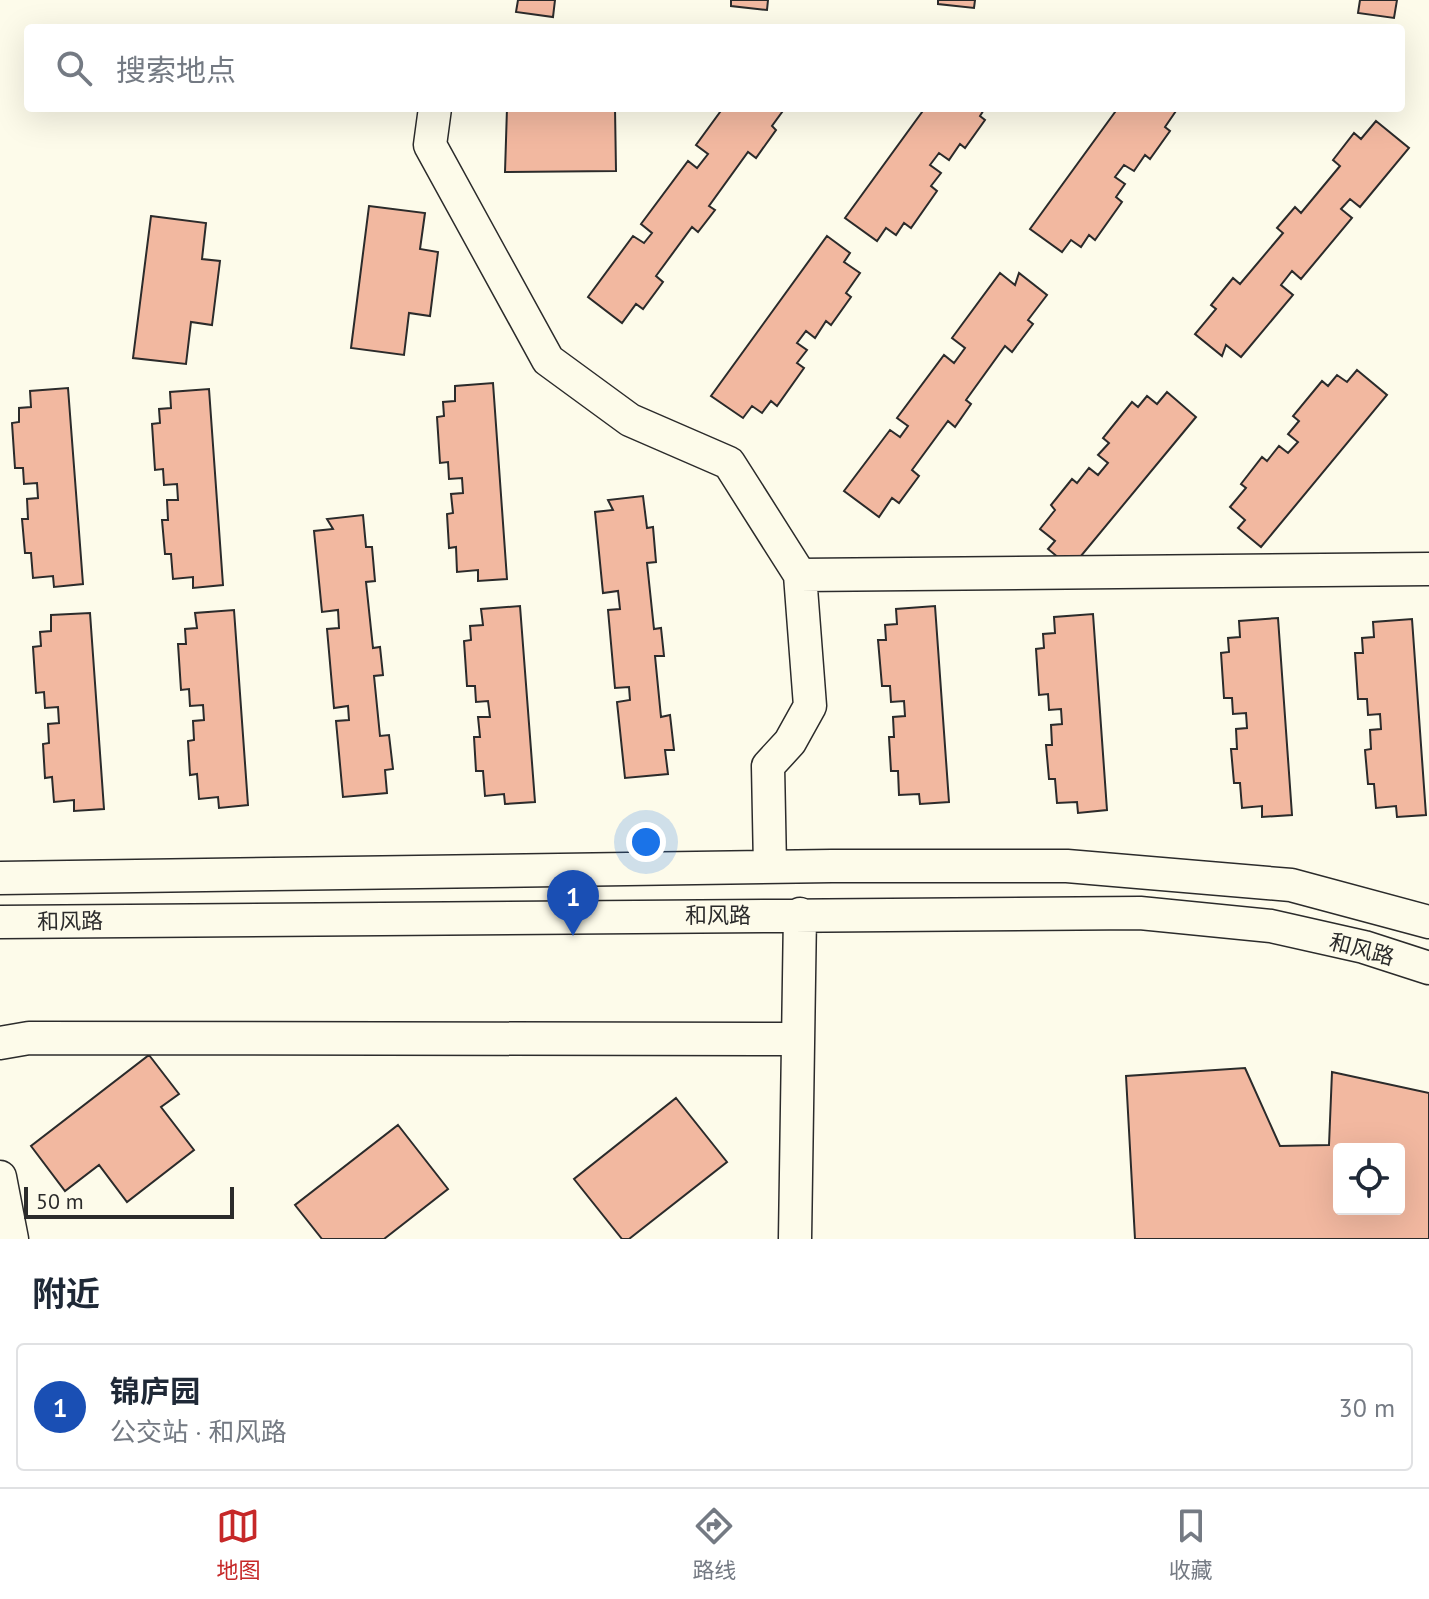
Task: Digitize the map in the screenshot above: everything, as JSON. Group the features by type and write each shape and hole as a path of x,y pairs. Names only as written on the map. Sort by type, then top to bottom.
{"street":[{"path":"434,112 430,145 548,360 630,420 729,463 800,575 810,706 790,742 768,766 770,867"},
{"path":"800,575 1429,569"},
{"name":"和风路","path":"0,878 1067,866 1291,885 1429,922"},
{"name":"和风路","path":"0,922 1140,913 1271,926 1364,947 1429,968"},
{"path":"795,1239 800,914"},
{"path":"0,1043 29,1038 798,1039"},
{"path":"0,1177 12,1239"}],"building":[{"path":"518,0 555,0 553,17 516,12"},
{"path":"731,0 768,0 767,10 731,6"},
{"path":"938,0 975,0 974,8 938,4"},
{"path":"1360,0 1397,0 1394,18 1358,13"},
{"path":"507,112 615,112 616,171 505,172"},
{"path":"720,112 782,112 772,126 776,130 756,158 748,152 709,206 715,210 698,232 692,227 656,276 663,282 643,309 636,304 622,323 588,297 633,236 644,243 652,233 641,224 688,161 697,168 708,154 696,145"},
{"path":"922,112 982,112 980,116 985,120 965,148 960,144 949,160 939,153 930,165 941,173 931,186 937,191 911,228 904,223 896,235 886,228 877,241 845,218"},
{"path":"1115,112 1175,112 1165,127 1170,131 1150,159 1145,155 1134,171 1124,165 1115,177 1125,184 1116,197 1122,202 1095,240 1089,235 1081,247 1071,240 1062,252 1030,229"},
{"path":"1376,121 1409,148 1360,207 1350,199 1341,209 1352,218 1301,279 1292,271 1281,285 1293,295 1241,357 1226,345 1222,356 1195,334 1216,309 1211,305 1233,278 1240,284 1283,233 1277,228 1295,207 1301,213 1340,166 1333,160 1354,133 1361,139"},
{"path":"369,206 425,213 420,249 438,252 430,316 409,313 404,355 351,348"},
{"path":"151,216 206,223 202,259 220,261 212,325 191,322 186,364 133,358"},
{"path":"827,236 850,253 844,262 860,273 846,293 851,297 831,325 826,321 815,338 806,331 797,343 807,350 797,363 804,368 777,406 771,401 762,413 752,406 743,418 711,396"},
{"path":"1000,273 1015,285 1019,273 1047,295 1028,320 1033,324 1012,352 1005,346 966,400 971,404 955,427 948,421 912,470 919,476 899,503 892,498 879,517 844,491 890,430 900,437 908,426 897,418 944,355 954,363 965,348 952,338"},
{"path":"1357,370 1387,395 1261,547 1238,528 1245,520 1230,507 1246,488 1241,484 1262,457 1267,461 1279,446 1288,453 1298,442 1288,434 1299,421 1293,416 1322,381 1328,386 1337,375 1347,382"},
{"path":"493,383 507,579 478,581 478,570 457,572 456,547 449,548 447,514 453,513 451,494 463,493 462,478 449,479 448,462 440,463 437,417 444,416 443,402 455,401 455,386"},
{"path":"68,388 83,584 54,587 53,576 33,578 31,553 25,553 22,519 28,519 27,499 38,498 37,483 24,484 23,468 15,468 12,423 19,422 19,408 31,407 30,391"},
{"path":"209,389 223,585 193,588 193,577 173,579 171,554 165,554 162,520 168,520 167,500 178,500 177,484 164,485 163,469 155,470 152,424 160,423 159,409 171,408 170,392"},
{"path":"1167,392 1196,417 1071,568 1048,549 1055,541 1040,529 1055,510 1051,505 1072,479 1077,483 1089,468 1098,475 1108,463 1098,455 1109,443 1103,438 1132,402 1138,407 1147,396 1157,404"},
{"path":"643,496 647,528 653,527 656,562 647,563 654,629 661,628 664,656 655,656 661,717 670,715 674,750 665,750 668,774 625,778 617,702 630,700 629,687 615,688 608,610 620,609 618,591 603,593 595,512 613,510 608,500"},
{"path":"363,515 366,547 372,547 375,581 366,582 373,648 380,647 383,675 374,676 380,736 389,735 393,769 385,770 387,793 343,797 336,721 349,720 348,706 334,708 327,629 339,628 338,610 322,612 314,531 333,529 327,519"},
{"path":"520,606 535,802 505,804 504,794 485,796 483,771 476,771 474,737 480,737 478,717 490,717 488,701 476,702 475,686 467,686 464,641 471,640 470,626 483,625 481,609"},
{"path":"935,606 949,802 920,804 919,794 899,795 898,771 891,771 889,737 894,737 893,717 905,716 904,701 891,702 890,686 882,686 878,640 886,640 885,625 897,624 896,609"},
{"path":"234,610 248,805 219,808 218,797 199,799 197,774 190,775 188,741 194,740 193,721 204,720 203,705 190,706 189,689 181,690 178,644 186,644 185,629 197,628 195,613"},
{"path":"90,613 104,809 74,811 74,800 54,802 52,777 45,778 43,744 49,743 48,724 59,723 58,707 45,708 44,692 36,693 33,647 41,646 40,632 51,631 51,615"},
{"path":"1093,614 1107,810 1078,813 1077,802 1057,803 1055,779 1049,779 1046,745 1052,745 1051,725 1062,724 1061,709 1049,710 1048,694 1039,695 1036,649 1044,648 1043,634 1055,633 1054,617"},
{"path":"1278,618 1292,815 1262,817 1262,806 1242,808 1240,783 1234,783 1231,749 1237,749 1236,729 1247,728 1246,713 1233,714 1232,698 1224,698 1221,653 1229,652 1228,638 1240,637 1239,621"},
{"path":"1412,619 1426,815 1397,817 1396,806 1376,808 1374,784 1368,784 1365,750 1371,749 1370,730 1381,729 1380,714 1368,715 1367,699 1358,699 1355,653 1363,653 1362,638 1374,637 1373,622"},
{"path":"149,1055 179,1094 161,1107 194,1150 127,1202 99,1165 65,1191 31,1146"},
{"path":"1245,1068 1280,1146 1329,1145 1332,1072 1429,1093 1429,1239 1135,1239 1126,1076"},
{"path":"676,1098 727,1162 629,1239 622,1239 574,1179"},
{"path":"398,1125 448,1189 384,1239 322,1239 295,1205"}],"place":[{"name":"锦庐园","path":"573,936"}]}
